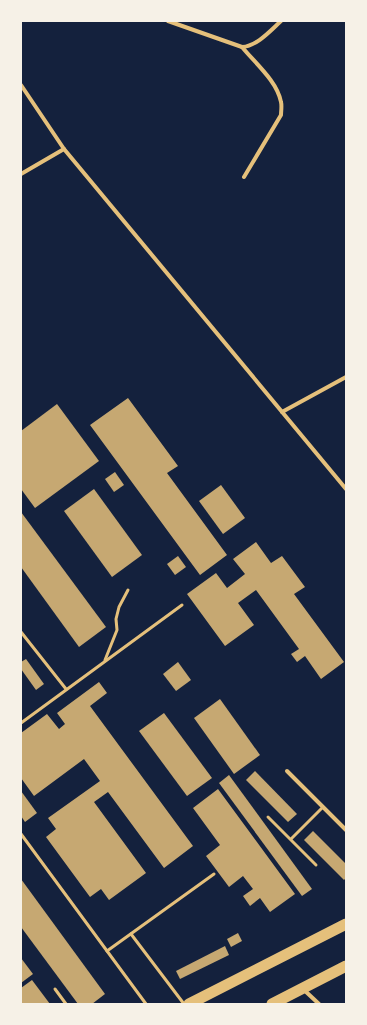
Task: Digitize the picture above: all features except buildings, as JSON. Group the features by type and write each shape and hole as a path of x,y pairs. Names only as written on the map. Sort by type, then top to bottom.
{"highway":[{"path":"189,1004 346,924"},
{"path":"272,1004 346,966"}],"street":[{"path":"168,21 242,47 249,47 281,21"},
{"path":"242,47 268,77 278,92 282,103 281,115 244,176"},
{"path":"21,85 64,148 346,490"},
{"path":"21,174 64,148"},
{"path":"282,412 346,377"},
{"path":"288,771 346,830"},
{"path":"303,988 319,1004"}],"lane":[{"path":"104,662 117,630 116,619 119,607 128,590"},
{"path":"21,723 182,605"},
{"path":"21,632 66,689"},
{"path":"291,839 324,807"},
{"path":"268,817 316,864"},
{"path":"21,834 22,839 146,1004"},
{"path":"107,951 214,874"},
{"path":"131,934 184,1004"},
{"path":"55,990 66,1004"}]}
